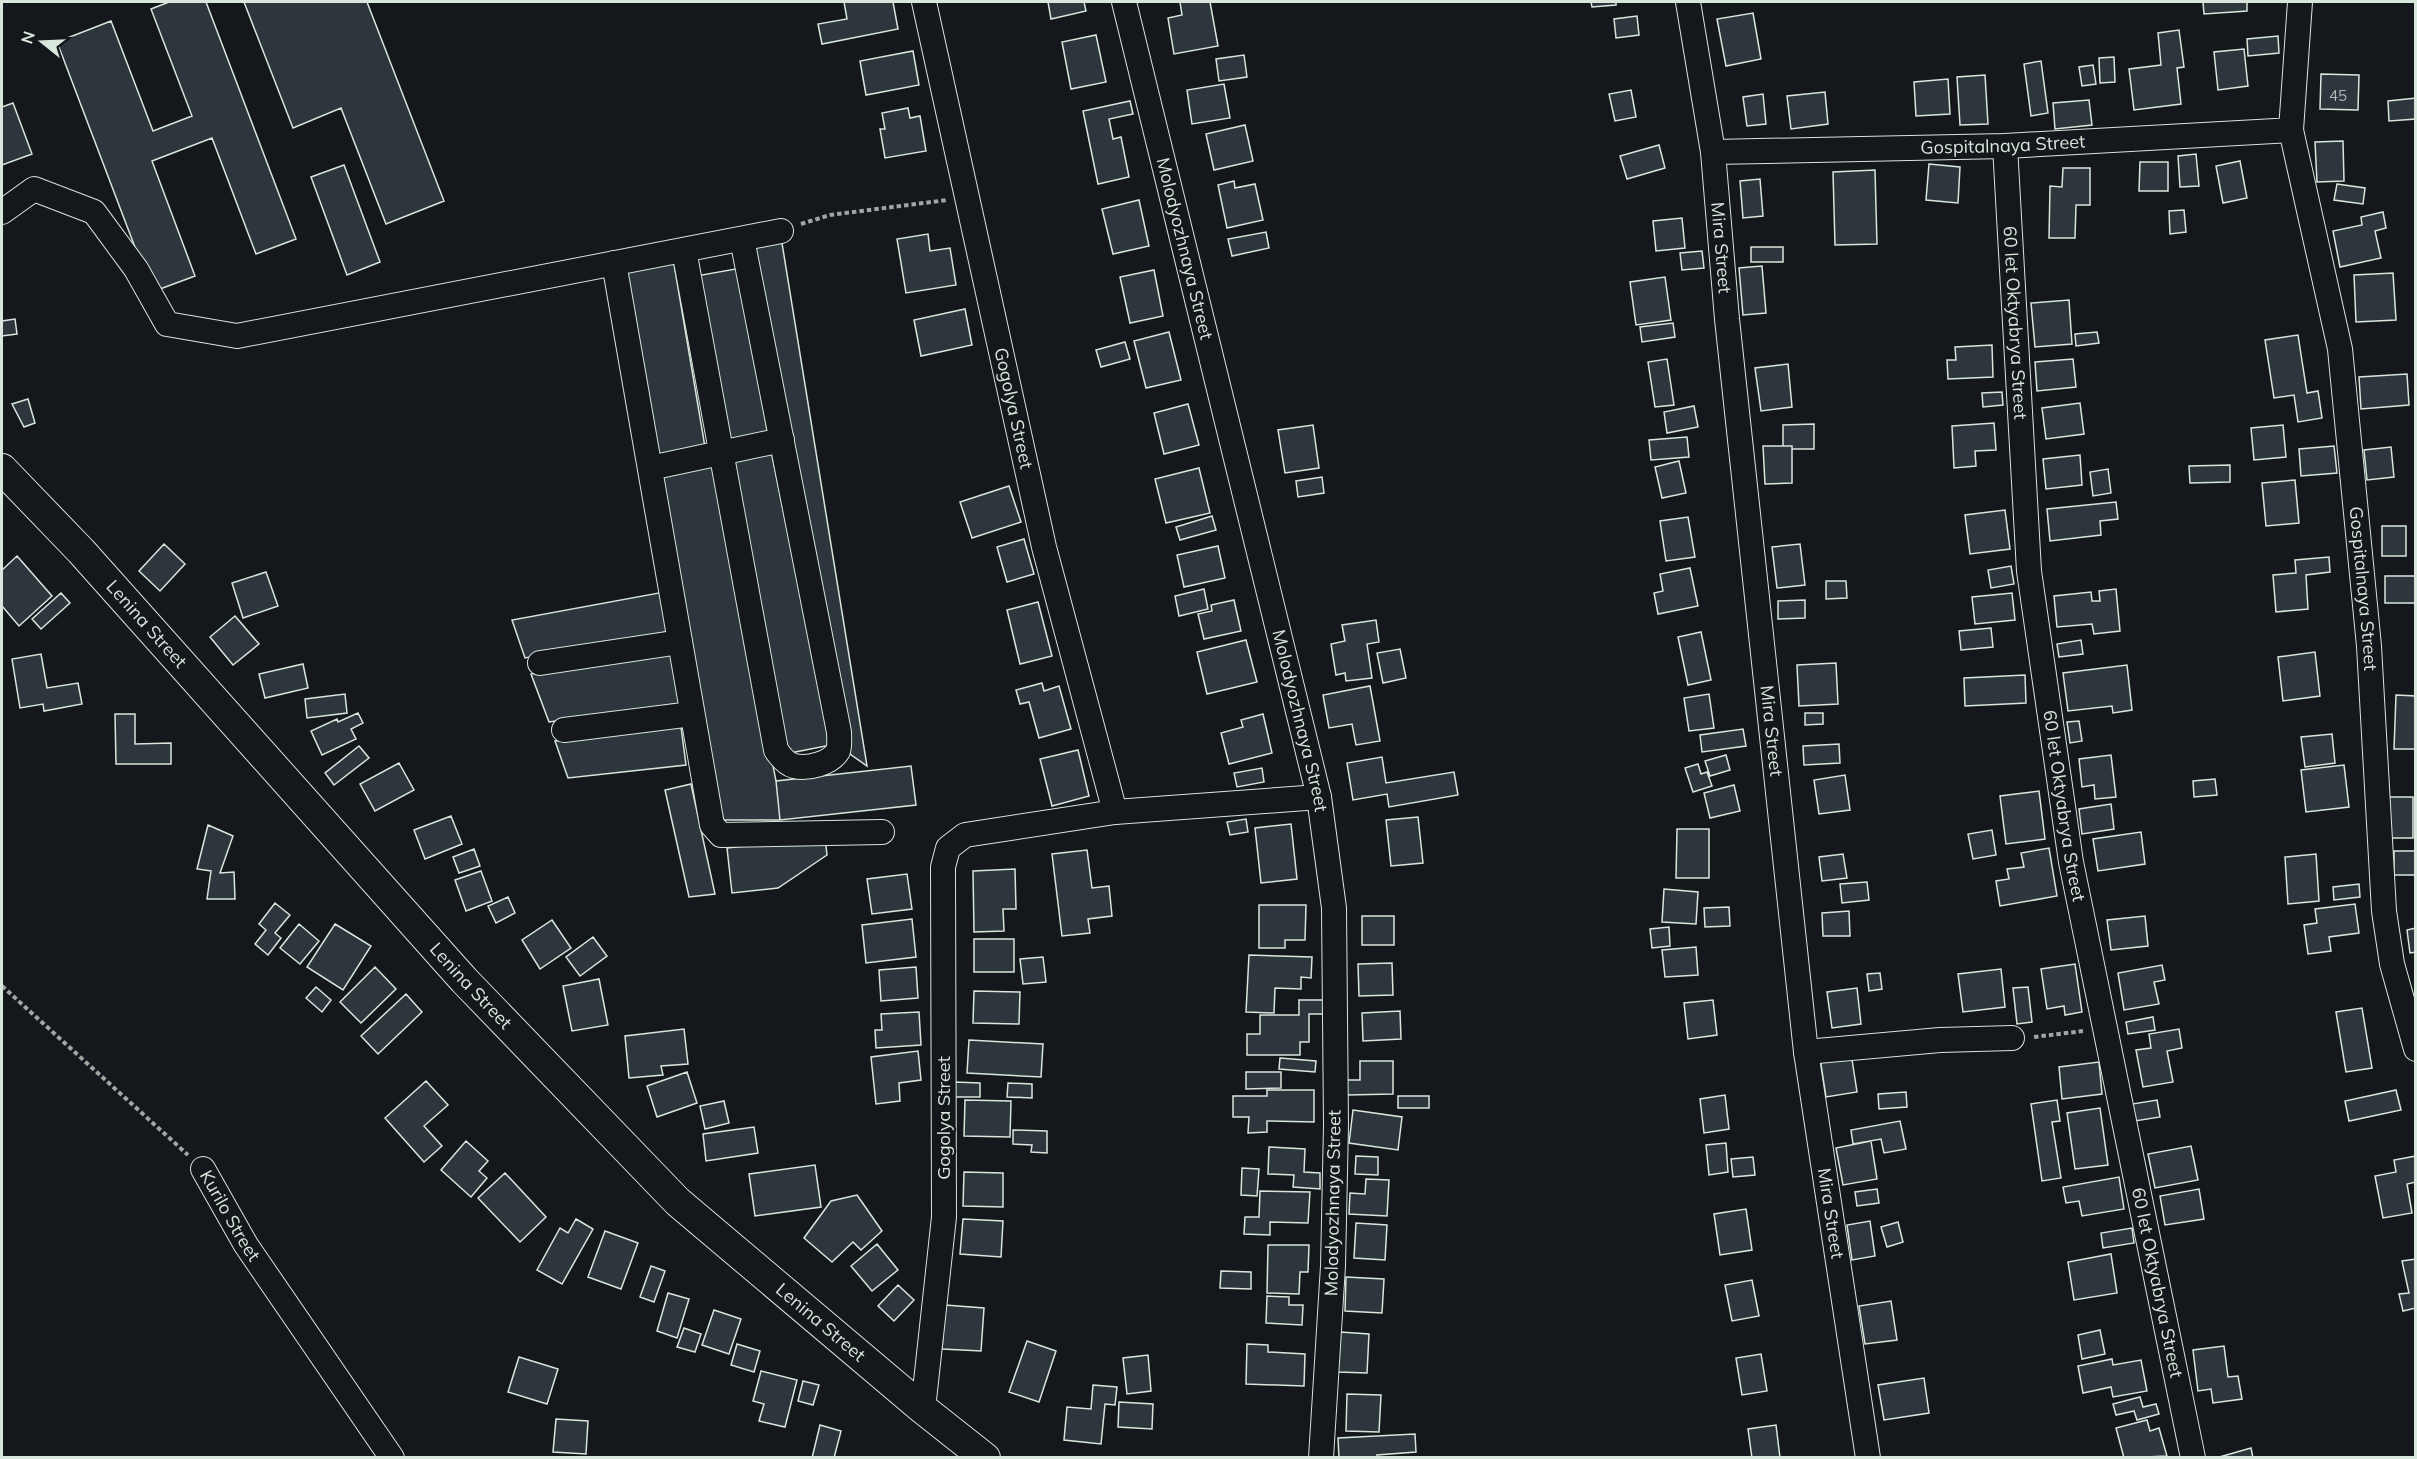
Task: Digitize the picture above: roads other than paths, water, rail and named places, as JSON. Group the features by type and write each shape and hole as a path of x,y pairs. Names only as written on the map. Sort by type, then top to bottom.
{"main road":[{"name":"Lenina Street","path":"2,469 81,550 464,980 670,1194 923,1409 985,1458"}],"street":[{"name":"Gogolya Street","path":"923,1409 944,1217 943,867 948,848 965,835 1115,812 1044,547 924,2"},
{"name":"Molodyozhnaya Street","path":"1124,2 1319,797 1334,908 1336,1125 1333,1266 1321,1458"},
{"name":"Mira Street","path":"1688,2 1713,152 1727,319 1806,1052 1868,1458"},
{"name":"Gospitalnaya Street","path":"2300,2 2291,130 2340,349 2369,646 2384,911 2392,964 2415,1049"},
{"name":"Gospitalnaya Street","path":"1713,152 2005,146 2291,130"},
{"name":"60 let Oktyabrya Street","path":"2005,146 2030,571 2072,862 2193,1458"},
{"path":"2,212 34,189 94,212 136,269 167,324 237,336 781,231"},
{"path":"684,250 776,750 782,759 794,766 821,765 832,758 839,749 839,732 742,238"},
{"path":"614,263 712,825 721,835 882,832"},
{"path":"650,468 782,440"},
{"path":"540,663 680,642"},
{"path":"564,730 692,714"},
{"path":"1115,812 1319,797"},
{"path":"1806,1052 1940,1040 2012,1038"},
{"name":"Kurilo Street","path":"203,1169 246,1245 392,1458"}]}
